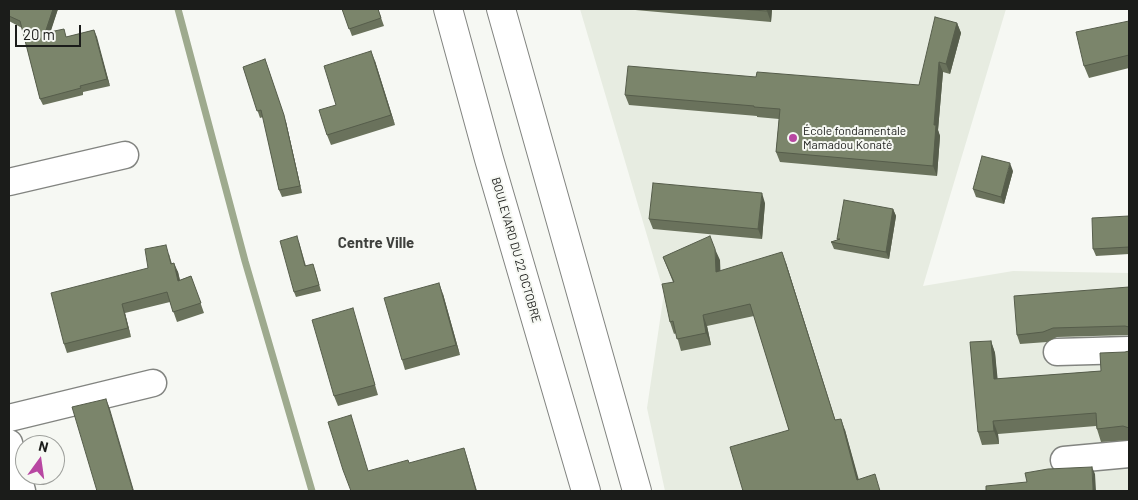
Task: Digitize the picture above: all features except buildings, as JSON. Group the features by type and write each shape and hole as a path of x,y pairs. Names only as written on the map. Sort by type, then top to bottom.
{"main road":[{"name":"BOULEVARD DU 22 OCTOBRE","path":"448,9 489,159 586,491"},
{"path":"501,9 637,491"}],"street":[{"path":"9,182 125,155"},
{"path":"1056,352 1129,350"},
{"path":"9,418 153,383"},
{"path":"9,443 22,491"},
{"path":"1064,460 1129,454"}],"shaded area":[{"path":"580,9 1006,9 923,286 1013,271 1129,273 1129,491 665,491 647,408 664,293"}],"waterway":[{"path":"178,9 245,261 312,491"}],"place":[{"name":"École fondamentale Mamadou Konaté","path":"793,138"}],"district":[{"name":"Centre Ville","path":"376,243"}]}
